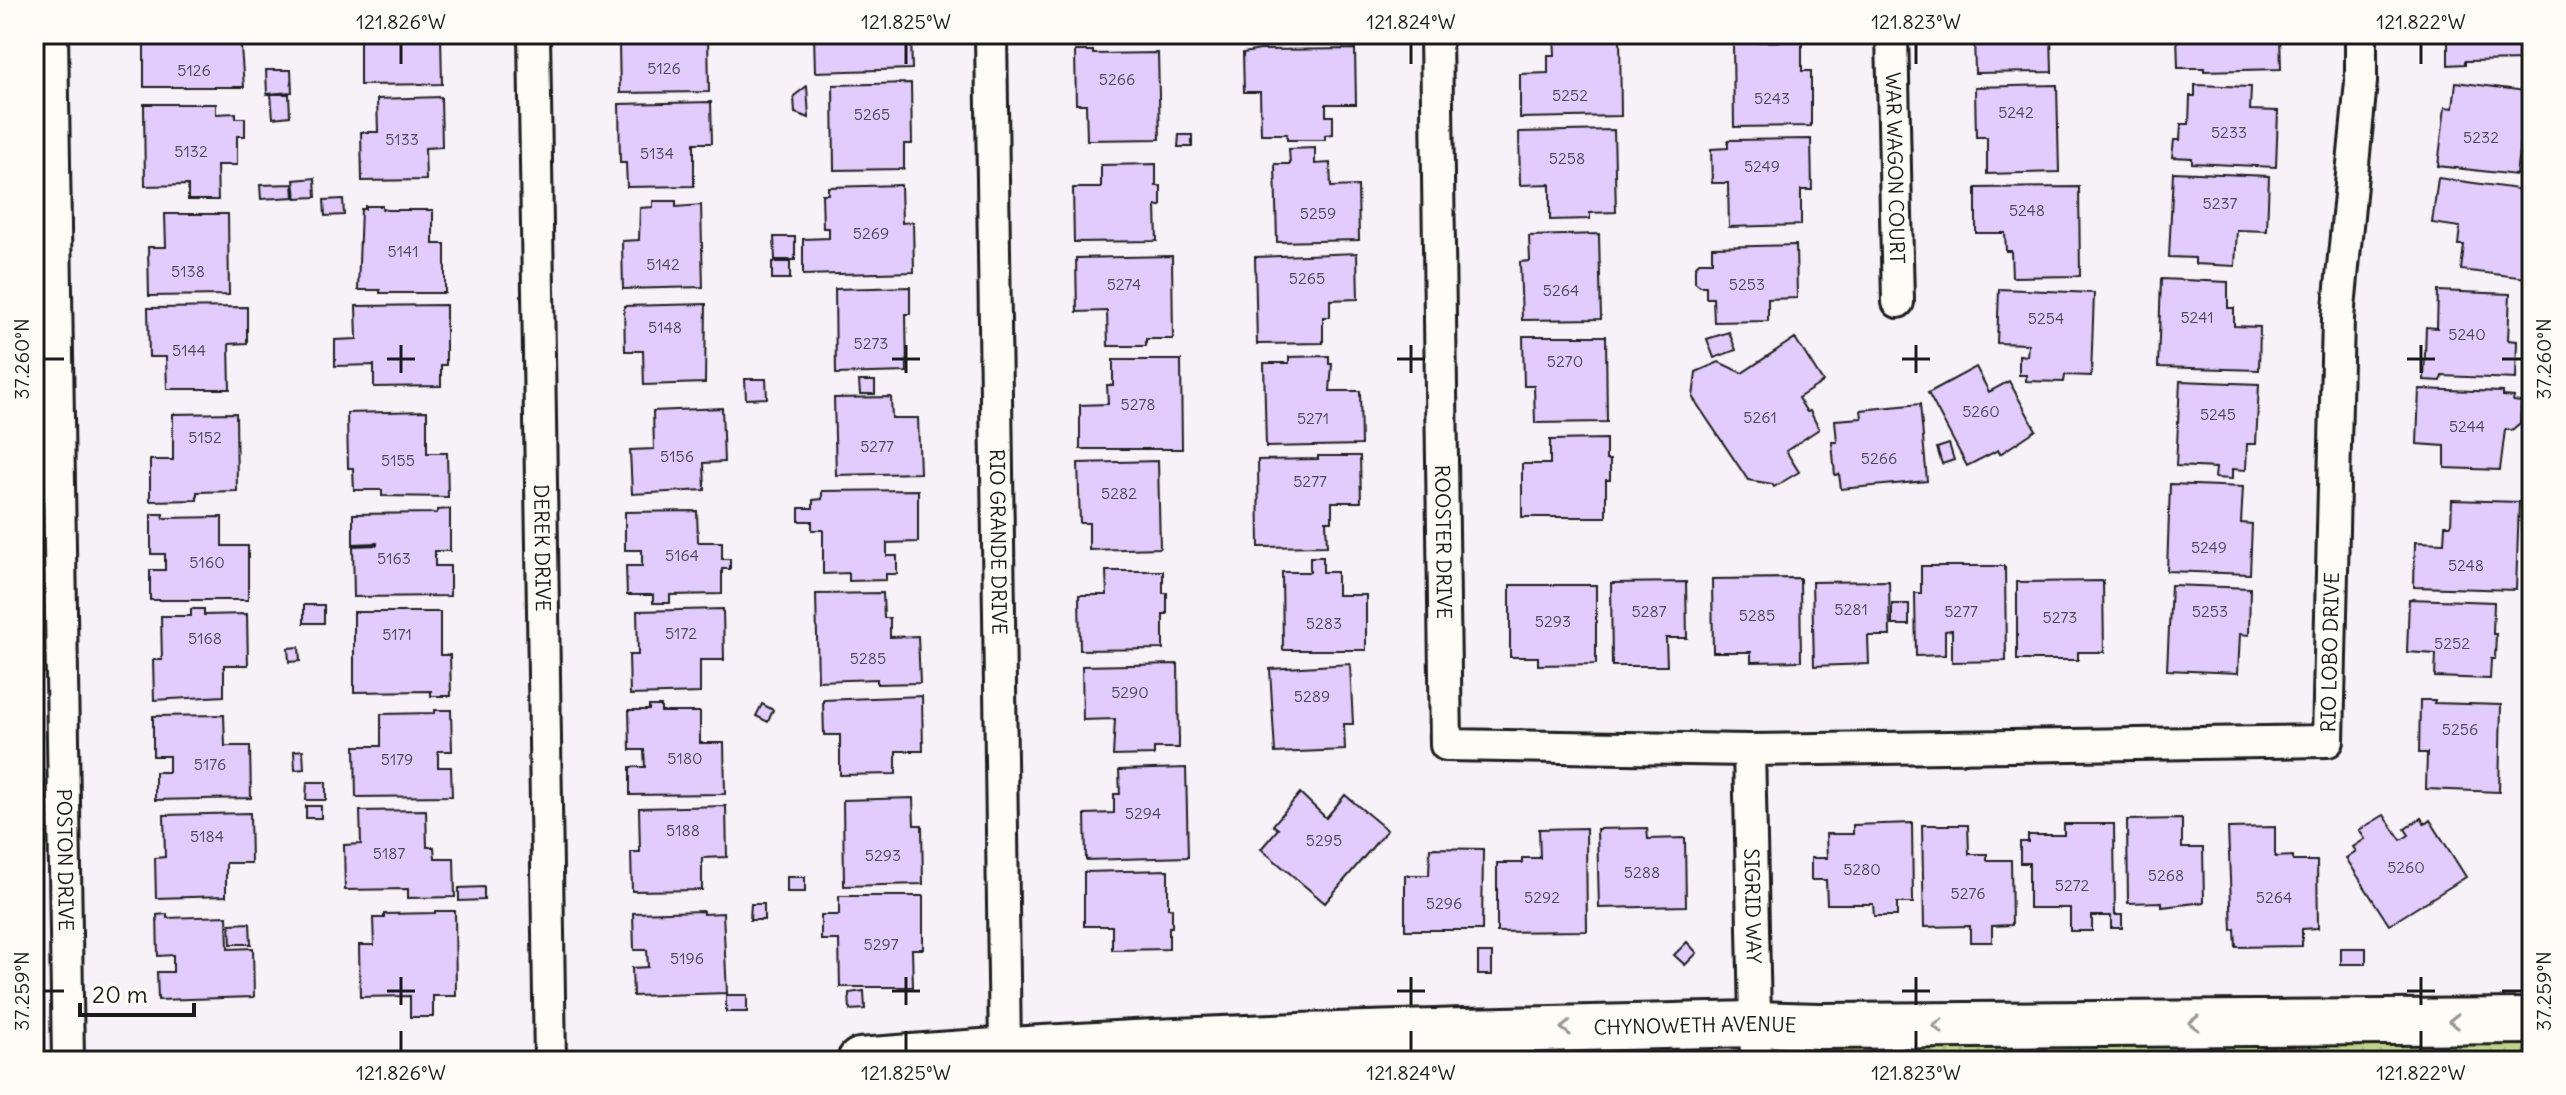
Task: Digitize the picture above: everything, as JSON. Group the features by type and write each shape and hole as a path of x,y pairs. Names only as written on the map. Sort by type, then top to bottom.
{"street":[{"name":"POSTON DRIVE","path":"52,34 47,579 68,1061"},
{"name":"DEREK DRIVE","path":"534,34 550,1061"},
{"name":"RIO GRANDE DRIVE","path":"991,34 1005,1049"},
{"name":"ROOSTER DRIVE","path":"1436,34 1446,745 1749,750"},
{"name":"WAR WAGON COURT","path":"1892,34 1898,302"},
{"name":"RIO LOBO DRIVE","path":"1749,750 2328,741 2338,318 2361,82 2361,34"},
{"name":"SIGRID WAY","path":"1749,750 1756,1042"},
{"name":"CHYNOWETH AVENUE","path":"860,1061 1005,1049 1284,1035 1756,1042 1819,1026 2532,1021"}],"green space":[{"path":"2532,1042 2532,1061 1824,1061 1827,1048"},
{"path":"1591,1050 1625,1061 1377,1061"}],"building":[{"path":"160,34 240,34 244,87 144,87 144,39 162,39"},
{"path":"360,34 441,35 442,84 360,85"},
{"path":"630,34 708,34 709,92 620,93 619,44 630,44"},
{"path":"814,34 911,34 912,69 815,72"},
{"path":"1097,34 1131,34 1131,37 1097,37"},
{"path":"1554,34 1620,34 1621,116 1520,118 1520,74 1548,73 1548,55 1555,55"},
{"path":"1974,34 2051,34 2052,72 1975,73"},
{"path":"2177,34 2280,34 2281,69 2204,71 2204,68 2178,68"},
{"path":"2448,34 2530,34 2531,60 2465,61 2465,64 2448,65"},
{"path":"1802,41 1802,71 1811,71 1811,126 1734,127 1733,42"},
{"path":"1355,49 1356,104 1326,104 1326,116 1333,116 1333,134 1325,135 1325,140 1287,140 1287,134 1261,134 1260,92 1244,92 1243,53"},
{"path":"1075,51 1093,51 1093,54 1158,53 1160,139 1087,140 1086,104 1076,104"},
{"path":"266,70 291,70 292,92 267,94"},
{"path":"2456,82 2526,91 2516,175 2438,166 2445,107 2453,108"},
{"path":"911,83 912,144 904,144 904,169 834,170 833,85"},
{"path":"2057,85 2059,172 1987,174 1987,137 1976,137 1975,87"},
{"path":"2195,85 2251,87 2250,110 2278,111 2276,167 2192,163 2192,158 2172,157 2174,140 2180,140 2181,124 2189,124 2190,96 2195,96"},
{"path":"807,86 809,118 795,113 794,96"},
{"path":"271,94 289,94 290,116 273,118"},
{"path":"441,97 442,147 425,148 426,180 362,181 361,132 378,132 377,99"},
{"path":"711,102 712,143 694,143 694,186 627,187 626,163 620,163 619,104"},
{"path":"144,104 216,104 216,114 236,113 236,118 245,118 245,136 237,136 237,165 217,165 218,200 188,200 188,185 145,186"},
{"path":"1614,130 1616,212 1590,213 1590,219 1550,220 1550,184 1520,185 1519,132"},
{"path":"1179,135 1192,135 1192,147 1178,147"},
{"path":"1811,139 1812,190 1801,190 1801,225 1729,227 1728,183 1712,183 1711,149 1728,148 1728,140"},
{"path":"1315,148 1315,164 1330,163 1331,187 1358,186 1359,240 1277,242 1275,164 1290,164 1289,149"},
{"path":"1156,164 1156,186 1161,186 1161,206 1156,206 1157,241 1074,242 1073,188 1101,188 1101,165"},
{"path":"2173,172 2269,176 2267,231 2237,230 2235,266 2195,264 2195,258 2169,257"},
{"path":"315,178 316,197 296,198 294,180"},
{"path":"2438,178 2532,191 2532,227 2526,278 2461,270 2464,245 2458,245 2460,227 2432,223"},
{"path":"293,184 294,197 261,199 260,185"},
{"path":"901,185 902,223 913,222 914,272 803,275 803,239 829,238 829,228 823,228 822,194 828,194 828,187"},
{"path":"2079,187 2080,276 2012,277 2011,251 2006,251 2005,233 1976,233 1976,188"},
{"path":"343,199 344,215 325,216 324,200"},
{"path":"653,201 676,201 676,207 701,205 703,287 623,289 622,241 639,240 640,208 653,207"},
{"path":"365,206 382,206 387,210 433,210 433,244 445,244 445,293 358,290 361,209"},
{"path":"165,214 228,214 229,295 149,296 148,247 166,247"},
{"path":"1599,234 1601,319 1522,320 1520,262 1530,261 1529,236"},
{"path":"774,237 795,237 795,260 775,260"},
{"path":"1796,245 1797,298 1768,299 1768,321 1714,322 1713,298 1706,298 1706,286 1695,282 1695,268 1699,262 1712,262 1712,247"},
{"path":"1357,253 1358,299 1330,300 1330,317 1323,317 1323,343 1257,344 1255,257"},
{"path":"1172,256 1173,339 1146,339 1146,346 1108,346 1107,311 1077,312 1076,258"},
{"path":"772,262 790,262 790,279 772,279"},
{"path":"2161,279 2228,282 2228,308 2234,308 2234,326 2260,327 2259,370 2158,367"},
{"path":"910,287 910,314 906,314 907,372 836,374 835,289"},
{"path":"1999,289 2094,293 2091,376 2065,375 2064,382 2026,381 2026,375 2019,375 2019,355 2027,356 2028,344 1997,343"},
{"path":"2438,291 2510,294 2508,340 2517,341 2516,379 2442,376 2441,381 2424,380 2426,327 2437,328"},
{"path":"706,304 705,383 644,385 643,351 625,351 624,306"},
{"path":"446,305 446,365 441,365 441,386 374,387 374,365 335,366 335,340 357,339 356,306"},
{"path":"247,307 247,343 229,344 230,389 167,389 166,357 149,357 148,308"},
{"path":"1729,332 1736,350 1714,358 1707,339"},
{"path":"1523,336 1606,336 1607,422 1535,423 1534,386 1524,386"},
{"path":"1795,338 1823,382 1798,398 1807,412 1810,411 1819,429 1786,451 1799,472 1774,487 1748,480 1693,398 1696,372 1719,362 1742,373"},
{"path":"1329,356 1329,364 1332,364 1330,391 1360,391 1361,445 1266,447 1264,363 1289,363 1289,357"},
{"path":"1113,360 1181,360 1182,449 1080,449 1080,405 1108,404 1107,385 1113,385"},
{"path":"1976,367 1989,392 2009,381 2036,430 2000,454 1998,450 1967,466 1928,393"},
{"path":"745,379 766,379 767,398 746,399"},
{"path":"859,381 875,381 875,394 860,394"},
{"path":"2180,381 2259,384 2256,444 2247,444 2246,470 2232,469 2232,479 2215,478 2216,468 2176,466"},
{"path":"2419,389 2503,392 2503,396 2514,397 2513,401 2521,402 2520,423 2512,430 2505,430 2500,470 2445,468 2445,446 2417,444"},
{"path":"891,397 892,418 918,418 920,473 836,475 834,398"},
{"path":"1920,404 1927,481 1841,489 1839,474 1835,475 1832,442 1837,442 1835,420 1862,418 1861,410"},
{"path":"722,408 724,462 704,463 705,490 632,494 630,450 654,449 653,411"},
{"path":"427,411 427,453 447,453 448,497 382,496 382,490 354,490 353,468 348,468 347,413"},
{"path":"236,413 237,491 197,492 197,500 150,501 150,460 173,460 173,414"},
{"path":"1606,439 1610,480 1606,480 1606,517 1522,517 1522,464 1550,464 1550,440"},
{"path":"1949,444 1954,460 1942,464 1937,448"},
{"path":"1318,456 1360,456 1361,502 1332,502 1332,521 1326,521 1327,546 1259,547 1258,460 1318,459"},
{"path":"1158,461 1160,548 1089,550 1089,523 1080,523 1078,463"},
{"path":"2170,484 2243,487 2241,523 2252,524 2250,574 2167,571"},
{"path":"918,490 918,542 887,543 887,556 897,556 897,574 886,574 886,580 849,581 849,573 823,574 823,530 812,530 812,521 799,521 799,508 813,508 813,500 822,499 822,491"},
{"path":"2452,500 2519,502 2516,590 2414,587 2415,542 2444,543 2445,525 2451,525"},
{"path":"450,509 450,551 435,551 435,566 450,566 450,596 354,597 353,546 377,543 353,544 353,514 437,513 437,510"},
{"path":"697,511 698,542 722,542 722,559 730,559 730,569 722,569 722,594 670,595 670,603 653,603 653,595 627,595 626,566 642,566 642,550 625,550 625,512"},
{"path":"151,514 163,514 163,518 222,517 222,546 248,546 248,600 150,600 150,570 165,570 165,554 151,554"},
{"path":"1310,557 1323,557 1323,572 1337,572 1337,595 1366,595 1366,650 1283,650 1282,572 1310,572"},
{"path":"1921,566 2005,566 2006,661 1952,662 1952,630 1945,631 1945,655 1916,656 1915,593 1921,593"},
{"path":"1106,571 1163,571 1167,614 1163,614 1163,649 1080,650 1079,595 1107,595"},
{"path":"1800,578 1801,661 1751,662 1751,652 1713,652 1712,579"},
{"path":"1889,581 1890,636 1868,636 1869,664 1814,666 1812,582"},
{"path":"2103,581 2104,652 2078,652 2078,660 2017,660 2017,582"},
{"path":"1686,582 1687,638 1666,638 1667,666 1612,666 1611,583"},
{"path":"1510,585 1596,585 1596,664 1538,665 1538,657 1510,657"},
{"path":"2171,585 2250,588 2249,635 2240,634 2238,673 2167,670"},
{"path":"883,593 884,618 890,618 890,637 918,636 920,683 877,684 877,679 818,681 816,594"},
{"path":"2409,599 2494,602 2495,659 2491,659 2490,679 2435,677 2436,654 2407,652"},
{"path":"1892,604 1909,604 1909,625 1892,625"},
{"path":"304,605 324,605 324,623 304,623"},
{"path":"191,609 204,609 204,615 247,614 248,665 224,665 224,696 154,700 153,660 162,660 161,616 191,616"},
{"path":"723,609 724,660 700,660 700,693 630,695 629,655 638,655 637,611"},
{"path":"354,612 440,612 440,655 450,655 451,696 431,696 431,691 354,692"},
{"path":"299,647 300,661 289,662 288,648"},
{"path":"1178,664 1179,748 1154,748 1154,755 1113,756 1115,719 1083,720 1082,666"},
{"path":"1350,664 1353,724 1344,724 1345,750 1275,753 1270,669"},
{"path":"922,696 923,751 896,751 896,774 840,775 840,735 824,735 823,700"},
{"path":"2420,700 2501,705 2499,792 2426,789 2427,753 2419,753"},
{"path":"762,704 773,710 768,722 756,716"},
{"path":"649,706 661,706 661,712 700,712 700,743 724,743 725,794 630,795 630,767 645,767 644,750 630,750 629,710 649,710"},
{"path":"435,710 451,710 452,751 438,751 438,767 451,767 452,796 356,797 355,746 381,746 381,714 435,713"},
{"path":"224,715 225,746 250,746 251,798 155,800 155,772 169,772 169,756 153,756 153,716"},
{"path":"303,750 304,769 295,770 294,751"},
{"path":"1186,768 1188,857 1086,860 1085,814 1114,813 1114,794 1120,794 1119,770"},
{"path":"307,782 326,782 326,800 306,800"},
{"path":"1300,793 1326,818 1345,795 1387,830 1325,903 1261,849 1278,829 1273,825"},
{"path":"913,798 914,825 922,825 923,884 844,886 843,800"},
{"path":"306,806 321,806 321,818 306,818"},
{"path":"726,806 727,857 702,858 702,890 632,891 631,852 640,852 639,808"},
{"path":"426,810 427,847 434,847 435,858 454,858 455,897 408,898 408,889 345,890 344,845 361,844 360,811"},
{"path":"250,813 251,863 226,863 226,896 156,898 155,858 165,857 164,815"},
{"path":"2384,815 2401,840 2409,835 2405,829 2421,818 2425,824 2430,820 2466,877 2389,925 2346,858 2356,851 2353,847 2365,839 2359,830"},
{"path":"2182,819 2182,848 2203,848 2204,902 2162,907 2162,902 2128,903 2127,820"},
{"path":"1912,823 1913,903 1897,903 1897,916 1874,916 1873,904 1827,904 1826,880 1811,880 1811,858 1827,858 1826,834 1853,834 1853,825"},
{"path":"2064,824 2114,824 2115,915 2122,915 2122,928 2111,928 2111,916 2092,916 2092,931 2070,931 2070,908 2029,908 2029,863 2020,863 2020,842 2028,842 2028,835 2064,835"},
{"path":"1922,825 1968,825 1969,854 1987,854 1987,860 2011,860 2012,925 1992,926 1992,942 1970,942 1970,926 1924,927"},
{"path":"2275,827 2275,857 2293,856 2293,861 2317,861 2318,928 2302,929 2302,946 2236,947 2235,929 2232,930 2228,828"},
{"path":"1586,828 1587,931 1497,932 1497,863 1522,863 1522,858 1540,858 1539,829"},
{"path":"1647,828 1648,839 1685,838 1686,906 1599,908 1597,829"},
{"path":"1430,848 1483,849 1482,930 1405,930 1405,875 1429,875"},
{"path":"1168,870 1168,908 1172,908 1169,949 1112,950 1112,926 1084,926 1084,872"},
{"path":"787,877 805,877 805,892 787,892"},
{"path":"484,887 484,900 459,901 459,888"},
{"path":"839,896 923,896 923,949 912,949 913,987 840,987 839,940 821,940 821,915 839,915"},
{"path":"751,904 764,904 764,920 750,920"},
{"path":"455,911 456,996 433,996 433,1017 410,1017 410,996 360,997 359,945 374,945 373,918 384,918 384,914"},
{"path":"703,911 703,914 723,913 727,993 633,996 632,968 648,967 647,950 634,950 633,913"},
{"path":"167,914 167,918 227,916 228,949 253,948 254,997 158,1000 157,972 173,972 173,955 158,956 157,915"},
{"path":"250,923 251,944 231,944 230,924"},
{"path":"1687,942 1697,953 1685,965 1674,955"},
{"path":"2341,948 2366,948 2366,964 2341,964"},
{"path":"1478,953 1492,953 1492,975 1478,975"},
{"path":"864,991 865,1009 850,1010 849,993"},
{"path":"726,995 747,995 747,1012 726,1012"}]}
